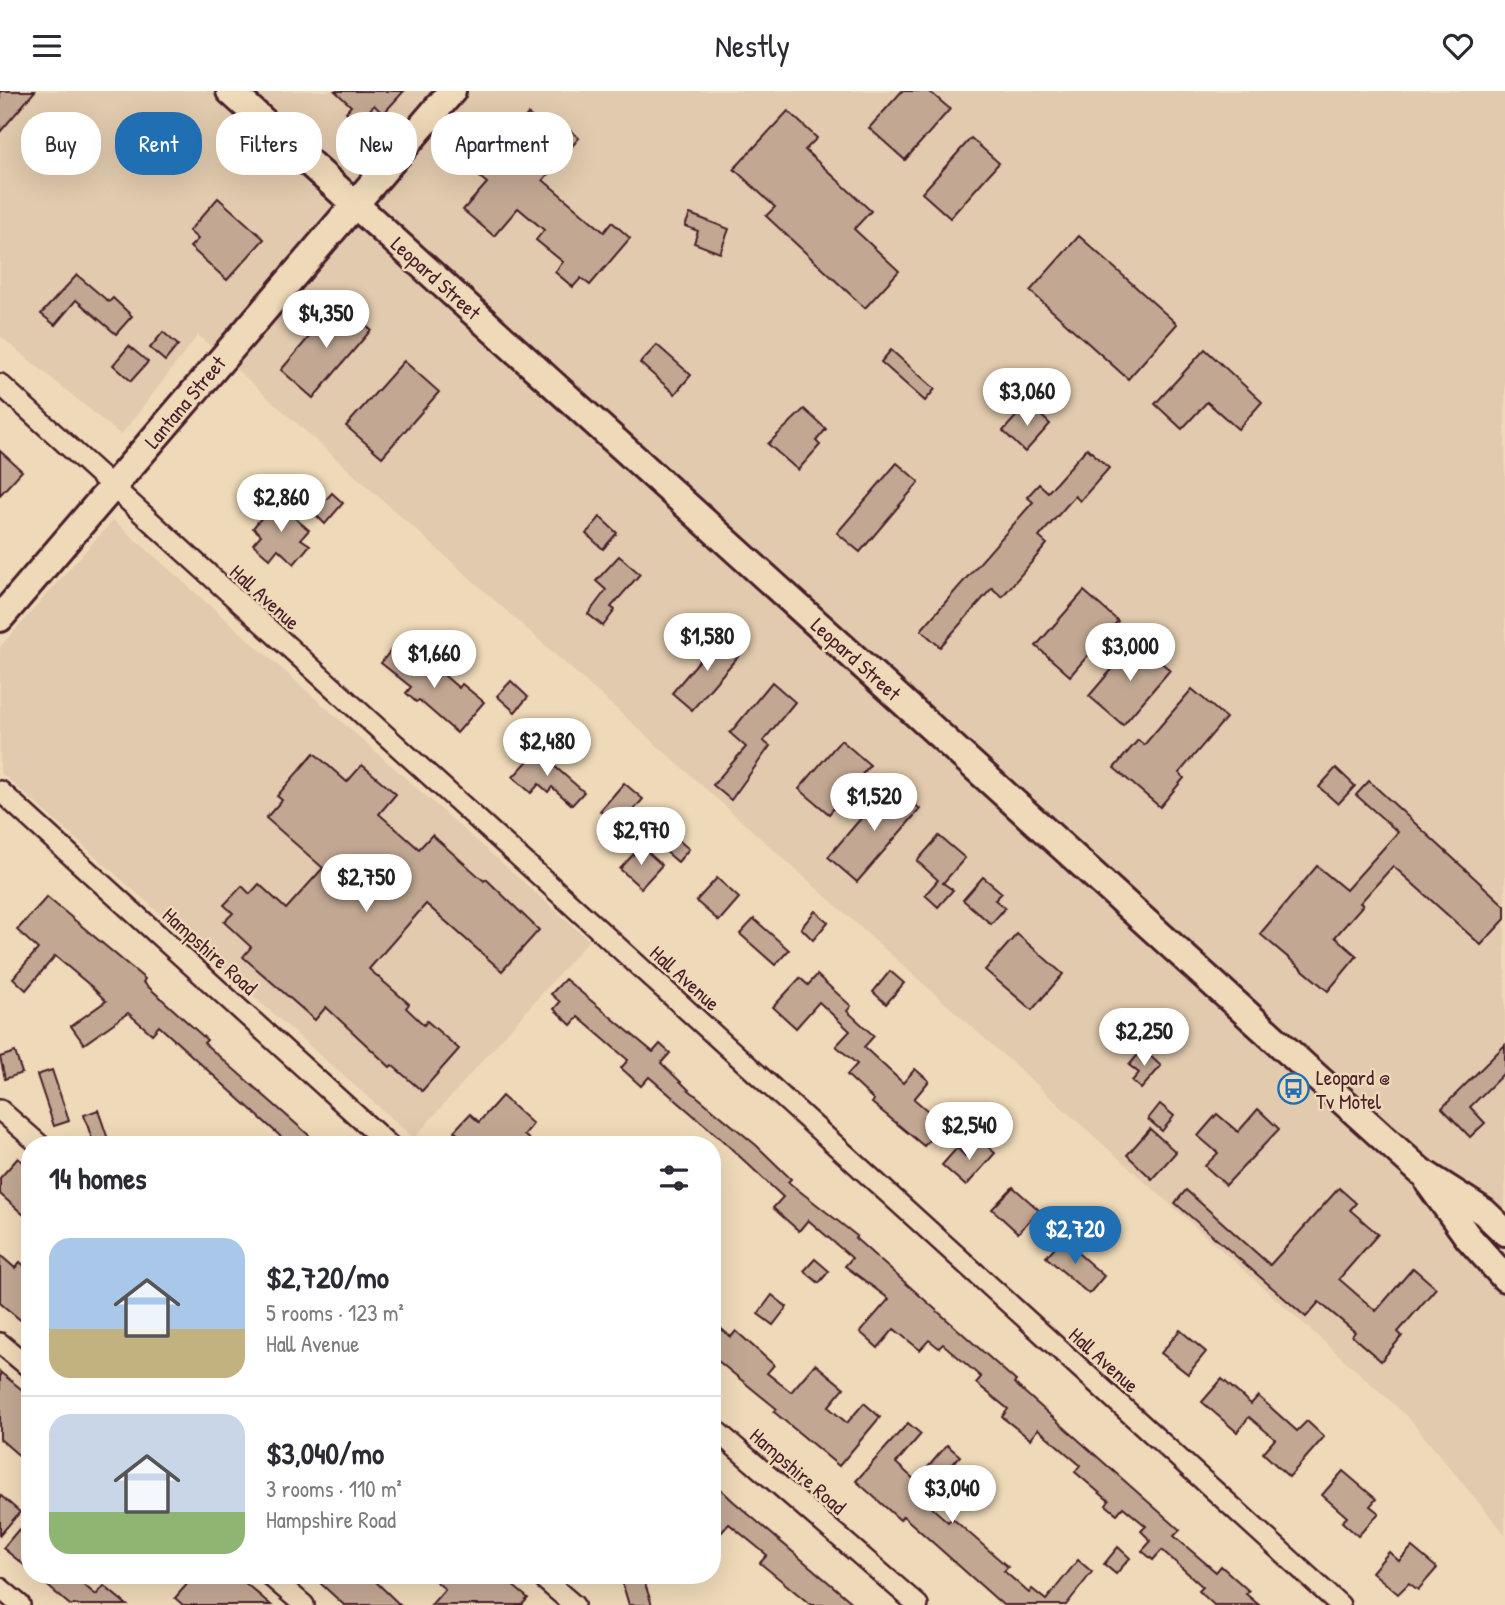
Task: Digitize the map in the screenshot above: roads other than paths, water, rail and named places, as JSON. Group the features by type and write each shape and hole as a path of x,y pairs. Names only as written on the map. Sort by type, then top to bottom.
{"main road":[{"name":"Leopard Street","path":"230,91 1420,1171 1484,1213 1505,1232"},
{"name":"Lantana Street","path":"0,618 452,91"},
{"name":"Leopard Street","path":"1420,1171 1468,1237 1505,1278"}],"street":[{"name":"Hall Avenue","path":"0,384 1339,1605"},
{"name":"Hampshire Road","path":"0,791 379,1136"},
{"path":"0,1110 30,1136"},
{"path":"0,1343 21,1360"},
{"name":"Hampshire Road","path":"721,1435 918,1605"},
{"path":"280,1584 304,1605"},
{"path":"550,1584 574,1605"},
{"path":"0,1588 20,1605"}],"place":[{"name":"Leopard @ Tv Motel","path":"1293,1089"}]}
